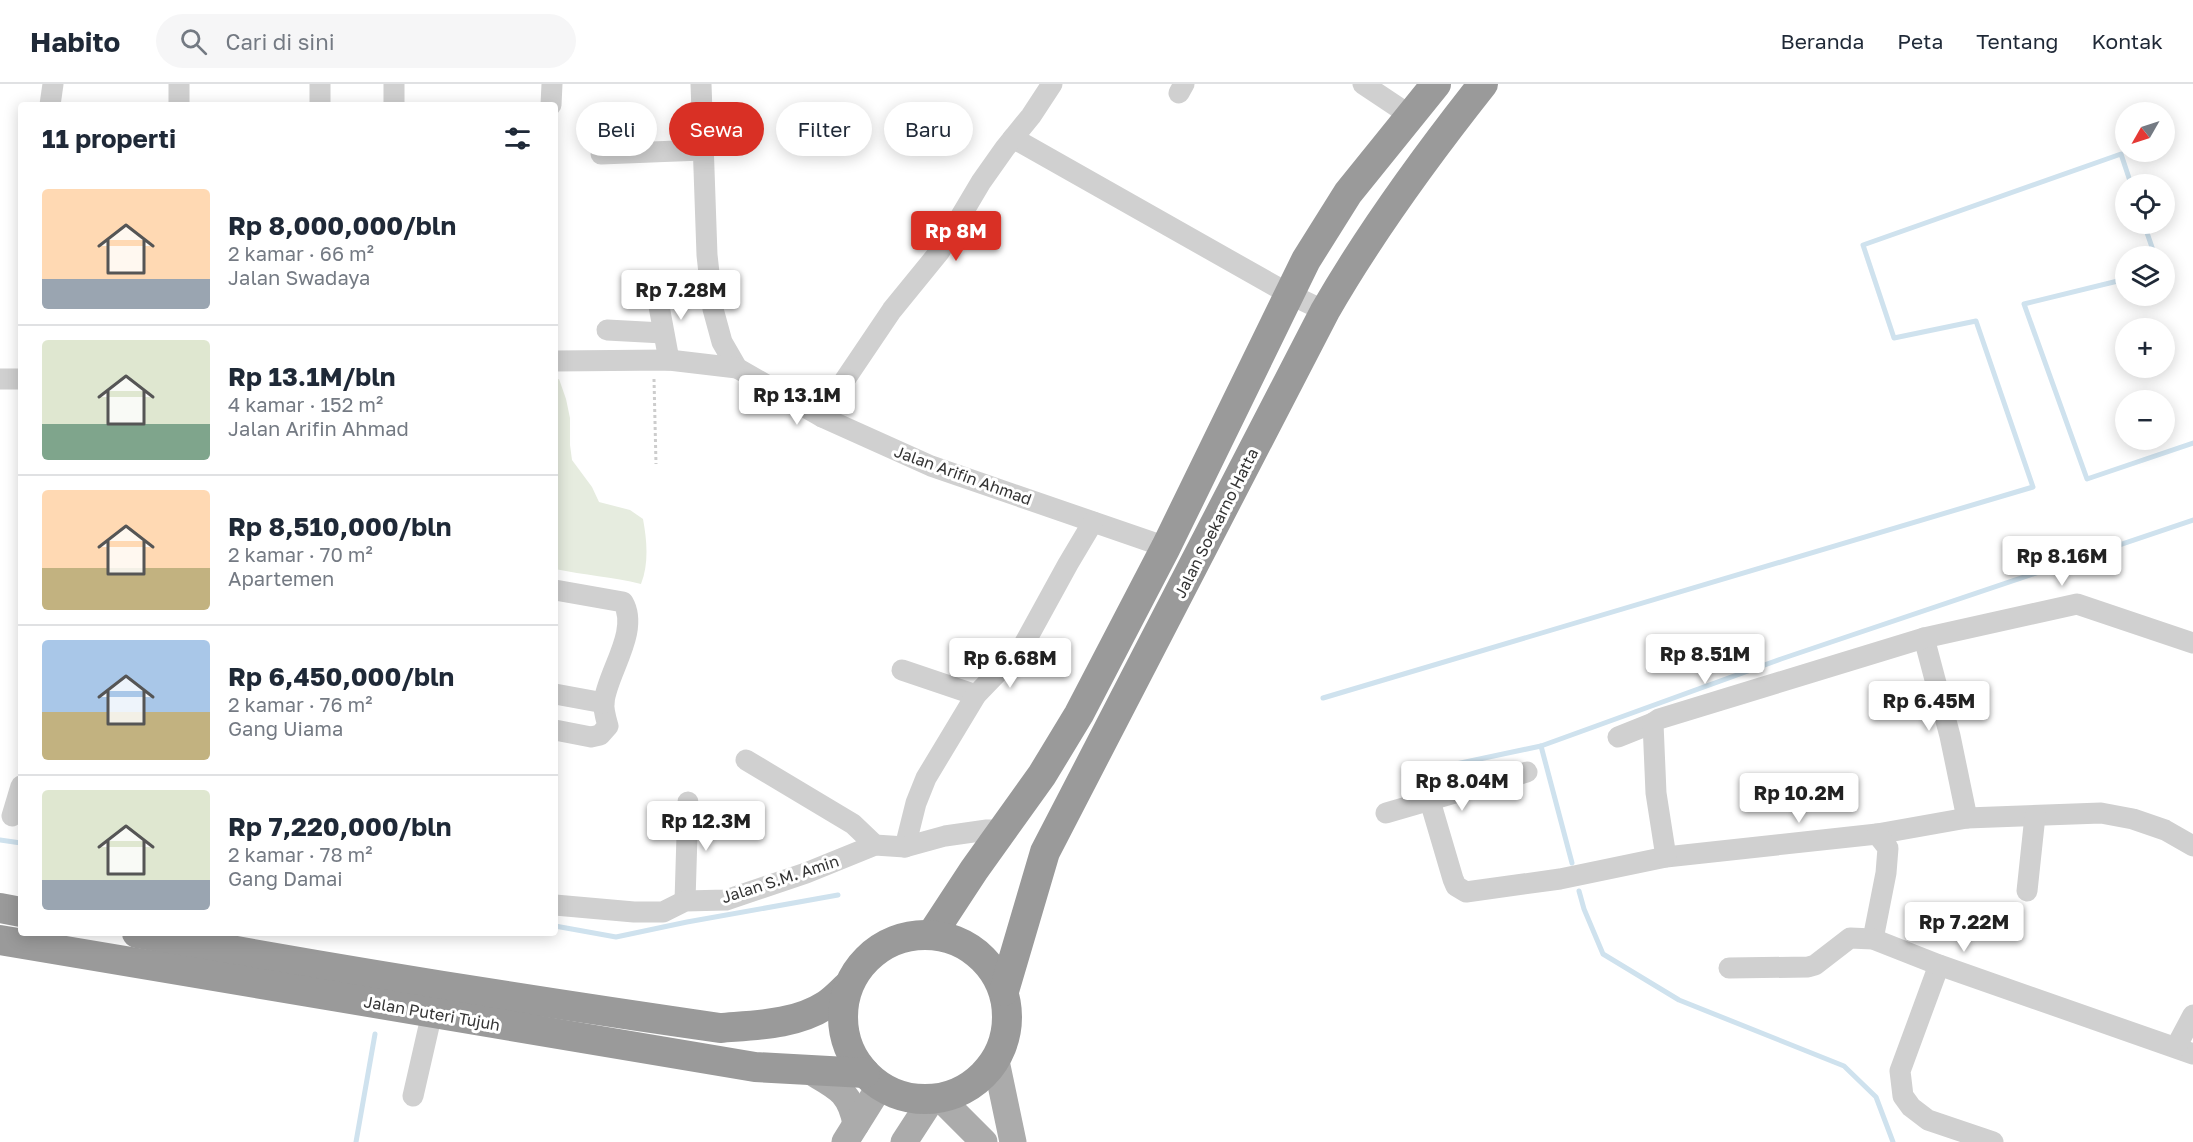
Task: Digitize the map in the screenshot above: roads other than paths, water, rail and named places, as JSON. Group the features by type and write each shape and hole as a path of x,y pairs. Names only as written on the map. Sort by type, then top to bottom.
{"highway":[{"name":"Jalan Soekarno Hatta","path":"932,934 974,870 1042,775 1079,714 1167,547 1306,260 1348,193 1436,84"},
{"name":"Jalan Soekarno Hatta","path":"1004,991 1045,852 1325,311 1384,215 1483,84"},
{"path":"0,908 18,911"},
{"path":"932,934 956,939 977,952 993,969 1004,991 1008,1015 1005,1039 996,1061 981,1078 962,1092 936,1099 905,1097 873,1080 852,1054 844,1032 843,1009 848,986 861,964 881,946 905,936 932,934"},
{"name":"Jalan Puteri Tujuh","path":"154,936 444,987 720,1028 760,1025 799,1018 826,1005 848,986"},
{"name":"Jalan Puteri Tujuh","path":"0,940 755,1067 810,1071 873,1080"}],"main road":[{"path":"996,1061 1013,1142"},
{"path":"810,1071 841,1089 853,1108 851,1133"},
{"path":"851,1133 873,1080"},
{"path":"904,1142 936,1099 984,1142"}],"street":[{"path":"50,102 53,84"},
{"path":"179,84 179,102"},
{"path":"320,84 320,102"},
{"path":"394,84 394,102"},
{"path":"551,102 552,84"},
{"path":"701,84 701,102"},
{"path":"822,417 892,310 940,251 981,182 1052,84"},
{"path":"1363,84 1411,116"},
{"path":"1013,138 1289,294 1325,311"},
{"path":"702,156 707,255 713,309 722,342 737,368"},
{"path":"656,290 663,333 661,359"},
{"path":"607,330 663,333"},
{"path":"558,361 661,359 737,368"},
{"name":"Jalan Arifin Ahmad","path":"737,368 822,417 931,466 1167,547"},
{"path":"0,379 18,379"},
{"path":"905,846 916,803 926,778 976,695 1023,646 1093,522"},
{"path":"558,591 623,603 627,609 627,632 604,703 608,726 600,735 591,736 558,730"},
{"path":"1618,737 1653,723 1924,638 2077,604 2193,644"},
{"path":"1924,638 1950,736 1967,818"},
{"path":"902,670 976,695"},
{"path":"558,695 604,703"},
{"path":"1653,723 1656,794 1666,857"},
{"path":"746,760 853,824 875,845"},
{"path":"1386,813 1527,772"},
{"path":"11,816 18,795"},
{"path":"1430,801 1453,879 1456,886 1466,892 1560,879 1666,857 1877,834 1967,818 2101,813 2165,830 2193,846"},
{"path":"685,902 688,802"},
{"path":"2027,891 2035,816"},
{"name":"Jalan S.M. Amin","path":"558,905 634,912 663,912 685,902 726,900 806,873 875,845 905,846 962,833 1004,830"},
{"path":"1873,939 1884,885 1888,848 1877,834"},
{"path":"1729,968 1808,968 1850,938 1873,939 1939,965 2184,1051 2193,1015"},
{"path":"1939,965 1900,1071 1903,1096 1911,1107 1928,1120 1993,1142"},
{"path":"413,1096 432,1013"}],"waterway":[{"path":"1323,698 2033,487 1976,321 1894,338 1863,245 2121,154 2128,174"},
{"path":"2147,234 2152,246"},
{"path":"2115,282 2024,304 2087,479 2193,443"},
{"path":"1404,775 1541,746 1781,659 2193,520"},
{"path":"1541,746 1572,863"},
{"path":"0,840 18,843"},
{"path":"1579,891 1603,954 1679,1000 1844,1066 1876,1097 1893,1142"},
{"path":"558,927 616,937 838,895"},
{"path":"356,1142 375,1034"}]}
